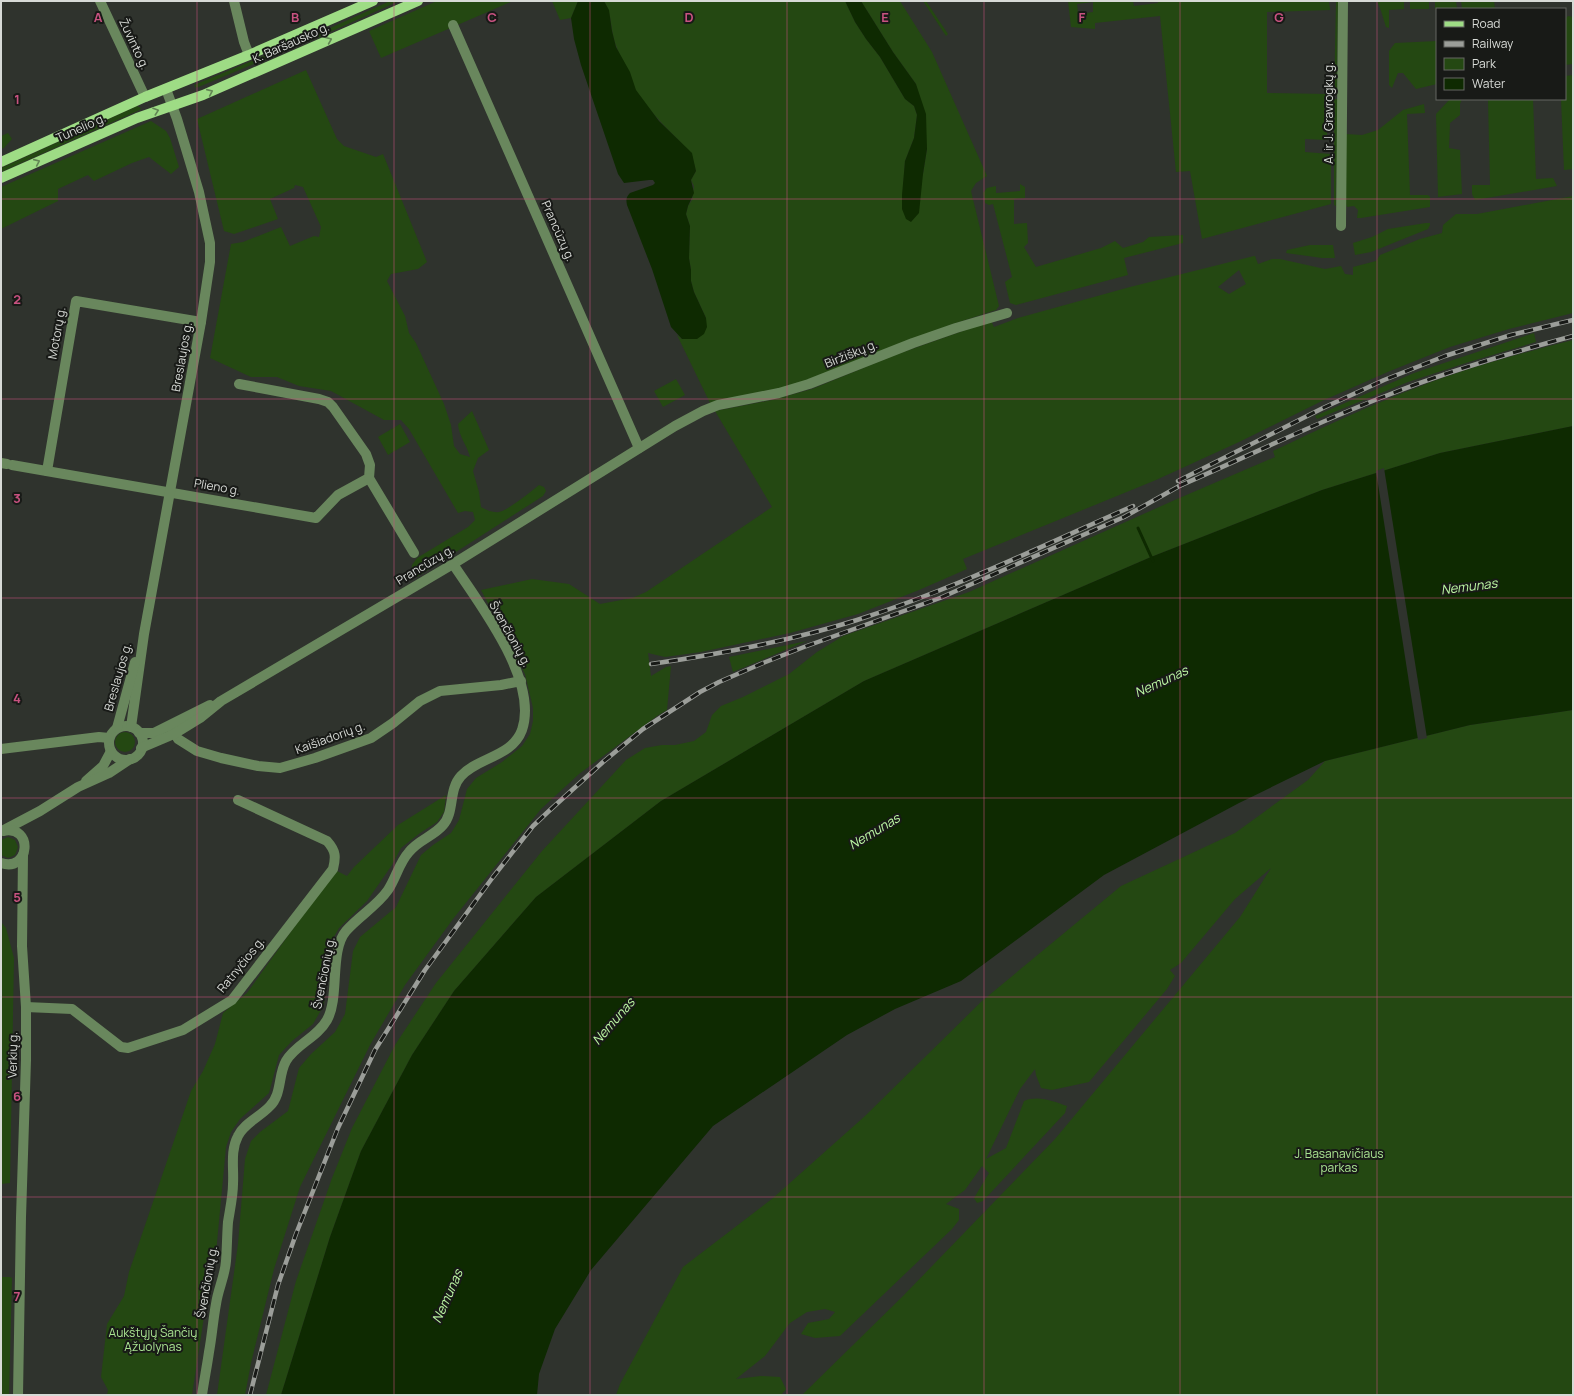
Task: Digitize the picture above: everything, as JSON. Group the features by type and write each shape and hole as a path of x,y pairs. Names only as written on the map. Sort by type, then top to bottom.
{"main road":[{"name":"K. Baršausko g.","path":"166,89 373,1"},
{"name":"K. Baršausko g.","path":"173,106 203,95 418,1"},
{"name":"Tunelio g.","path":"1,162 166,89"},
{"name":"Tunelio g.","path":"1,178 137,118 173,106"}],"street":[{"name":"Žuvinto g.","path":"100,1 145,97"},
{"path":"234,1 244,42 249,55"},
{"name":"A. ir J. Gravrogkų g.","path":"1341,226 1343,1"},
{"name":"Prancūzų g.","path":"453,24 639,448"},
{"name":"Breslaujos g.","path":"135,730 144,634 201,322 210,262 210,243 199,192 173,106 166,89"},
{"name":"Motorų g.","path":"47,471 76,302 201,322"},
{"name":"Biržiškų g.","path":"703,411 718,405 779,393 809,384 913,343 956,328 1007,313"},
{"path":"239,384 328,402 366,454 370,466 369,478 414,553"},
{"name":"Prancūzų g.","path":"141,748 172,730 200,718 221,701 454,564 639,448 703,411"},
{"name":"Plieno g.","path":"7,464 316,518 338,495 369,478"},
{"name":"Švenčionių g.","path":"202,1395 216,1301 226,1265 228,1226 233,1184 234,1148 239,1132 274,1101 277,1095 282,1069 287,1060 294,1050 315,1035 327,1020 332,1007 336,964 344,933 390,889 409,852 418,843 442,828 448,819 454,785 460,776 506,749 517,740 522,730 525,710 521,681 511,658 495,629 454,564"},
{"name":"Breslaujos g.","path":"117,728 144,634"},
{"name":"Kaišiadorių g.","path":"172,730 185,745 203,753 258,766 280,768 315,758 371,738 393,723 420,700 440,691 501,685 521,681"},
{"path":"78,787 109,774 135,756 141,748 142,743 135,730 126,726 117,728 109,738 109,747 111,751 119,758 130,759"},
{"name":"Prancūzų g.","path":"135,730 154,733 172,730"},
{"path":"1,749 99,737 109,738"},
{"path":"3,831 40,811 78,787 103,766 111,751"},
{"name":"Ratnyčios g.","path":"26,1007 72,1009 121,1046 128,1048 183,1030 232,1000 333,869 336,858 334,848 327,841 238,800"},
{"path":"3,831 17,832 23,838 27,826 40,811"},
{"name":"Verkių g.","path":"18,1395 21,1217 26,1060 26,1007 22,946 22,883 23,855 25,847 23,838"},
{"path":"5,864 17,862 23,855"},
{"path":"5,864 22,883"}],"green space":[{"path":"390,1 399,1 319,37 196,88 194,85 317,34"},
{"path":"437,1 513,1 381,58 369,31"},
{"path":"552,1 578,1 571,18 560,20"},
{"path":"604,1 845,1 855,22 880,57 905,99 914,106 917,115 914,138 905,161 902,204 923,174 927,149 916,84 893,52 861,1 900,1 932,52 987,176 976,183 971,191 999,306 996,310 950,325 814,379 786,387 710,403 677,335 682,339 706,318 694,292 691,281 689,258 690,226 686,214 688,206 692,200 694,186 691,180 696,171 691,153 655,115 633,86 623,65 615,42 609,12"},
{"path":"923,1 926,1 948,34 946,36"},
{"path":"1068,1 1133,1 1134,6 1158,3 1158,1 1329,1 1330,10 1267,12 1267,93 1328,94 1327,140 1305,139 1305,152 1331,154 1331,204 1202,239 1190,171 1176,172 1160,16 1095,23 1095,29 1071,27","holes":["1093,2 1093,12 1086,13 1086,20 1079,20 1077,4"]},
{"path":"1336,1 1338,1 1337,95 1334,95"},
{"path":"1377,1 1404,1 1404,9 1389,10 1389,28 1386,27"},
{"path":"1410,1 1429,1 1429,9 1410,9"},
{"path":"1435,1 1456,1 1457,8 1435,9"},
{"path":"1461,1 1494,1 1495,8 1462,8"},
{"path":"1568,16 1573,17 1573,64 1566,65 1566,18"},
{"path":"1436,41 1436,84 1416,89 1403,73 1398,73 1392,88 1389,85 1389,51 1395,43"},
{"path":"306,70 337,139 344,146 376,157 383,154 427,262 418,269 391,274 387,281 405,316 409,333 416,343 444,404 451,425 454,446 460,454 470,457 458,424 472,411 489,450 478,458 473,471 479,492 481,507 490,511 499,512 513,505 539,485 544,487 546,491 543,496 417,577 411,575 412,565 417,558 468,527 475,520 473,512 465,511 458,513 409,429 401,420 384,420 331,391 299,386 277,377 251,377 210,358 231,244 243,242 281,227 290,246 314,236 319,237 321,227 303,187 295,185 294,188 270,199 278,219 234,234 224,231 197,119"},
{"path":"1573,75 1573,169 1564,170 1561,100 1566,100 1566,76"},
{"path":"1334,99 1338,99 1336,206 1334,205"},
{"path":"1449,100 1462,100 1460,115 1450,123 1449,148 1460,150 1462,194 1438,197 1436,114"},
{"path":"1488,100 1533,100 1536,179 1553,178 1557,186 1475,200 1472,194 1472,185 1490,185"},
{"path":"1424,104 1425,113 1407,114 1410,195 1428,195 1430,197 1430,207 1357,218 1358,210 1354,206 1347,207 1346,204 1346,134 1362,135 1378,130 1403,110"},
{"path":"137,106 141,108 140,110 1,172 1,168"},
{"path":"151,121 166,131 170,138 179,167 171,174 149,157 132,163 94,181 88,175 58,189 58,201 1,229 1,187"},
{"path":"8,133 12,139 4,148 1,149 1,136"},
{"path":"1020,184 1025,187 1025,198 1014,199 1014,224 1027,223 1028,243 1024,247 1036,267 1101,248 1115,241 1123,248 1143,242 1149,237 1183,235 1183,243 1124,258 1128,275 1016,305 1010,303 1005,282 1012,277 993,204 989,205 985,203 983,193 987,188 996,186 996,193 1020,191"},
{"path":"1573,196 1573,313 1509,329 1450,347 1390,371 1322,401 1239,442 1156,480 963,559 967,569 858,614 790,633 701,652 665,657 648,653 651,676 666,667 671,666 667,710 579,774 541,809 453,919 405,985 370,1045 300,1187 274,1269 251,1363 245,1395 217,1395 238,1244 245,1159 251,1141 260,1132 288,1111 299,1068 311,1054 335,1032 345,1014 353,951 360,937 396,907 421,855 451,833 459,820 467,789 476,778 502,762 522,746 530,734 533,721 533,708 525,674 481,590 532,579 569,584 600,604 632,598 646,592 772,507 715,411 772,400 812,389 895,355 991,321 994,327 1018,318 1130,287 1254,256 1258,264 1272,259 1280,259 1325,269 1341,266 1345,274 1353,275 1353,267 1376,261 1380,255 1420,239 1442,233 1443,225 1456,214 1477,214","holes":["1239,270 1246,284 1229,294 1218,287"]},
{"path":"1430,223 1428,229 1371,252 1355,255 1353,243 1372,237 1388,229"},
{"path":"1310,245 1333,245 1335,258 1322,258 1286,253 1287,250"},
{"path":"1534,333 1536,342 1408,382 1317,419 1315,416 1414,373"},
{"path":"1573,340 1573,426 1440,453 1322,490 1151,557 864,681 661,801 536,897 454,991 412,1055 361,1151 330,1237 281,1395 266,1395 296,1281 332,1178 352,1128 395,1045 436,983 542,851 626,760 645,748 662,745 675,745 694,741 706,732 712,715 721,706 743,697 789,674 817,652 843,636 969,592 1275,457 1273,451 1402,393 1515,355"},
{"path":"676,379 685,395 663,407 654,391"},
{"path":"400,424 410,442 388,455 378,437"},
{"path":"807,641 733,672 729,657"},
{"name":"J. Basanavičiaus parkas","path":"1573,710 1573,1395 802,1395 903,1296 1055,1139 1240,917 1271,868 1235,899 1181,963 1170,970 1175,976 1167,989 1089,1082 1052,1090 1041,1088 1035,1069 1020,1089 986,1159 1006,1148 1024,1101 1030,1099 1040,1099 1051,1101 1067,1106 1065,1113 983,1201 977,1203 974,1198 989,1173 982,1166 965,1190 946,1204 959,1209 959,1220 952,1229 840,1336 815,1338 801,1334 808,1323 829,1319 835,1312 825,1309 807,1312 790,1323 765,1356 736,1379 761,1376 780,1377 786,1389 781,1395 616,1395 620,1384 683,1267 773,1198 865,1116 982,1001 1121,886 1235,833 1308,780 1325,761 1470,725"},
{"path":"125,732 132,735 135,742 132,749 125,752 118,749 115,742 118,735"},
{"name":"Aukštųjų Šančių Ąžuolynas","path":"446,795 444,812 437,822 401,848 392,865 367,901 339,928 332,940 326,972 324,1005 313,1024 292,1041 279,1055 269,1093 240,1119 231,1132 226,1147 216,1253 207,1297 192,1395 107,1395 108,1390 101,1377 107,1324 124,1296 129,1272 191,1091 203,1071 215,1044 223,1013 247,993 335,870 347,876 354,867 398,825"},
{"path":"8,837 15,840 18,847 15,855 8,858 1,855 1,840"},
{"path":"1,922 6,928 14,958 10,1183 1,1184"},
{"path":"1,1277 12,1278 9,1395 1,1395"}],"water":[{"path":"578,1 604,1 609,10 616,47 630,72 636,90 659,121 692,153 696,171 691,180 694,193 686,214 690,226 689,258 691,281 694,292 706,318 707,327 704,334 697,339 682,339 671,327 652,269 627,205 626,202 630,193 655,183 653,180 649,180 624,183 618,174 581,65 574,39 571,18"},
{"path":"845,1 861,1 893,52 916,84 926,114 927,149 919,213 911,222 906,219 902,209 902,195 905,161 914,138 917,115 914,106 905,99 880,57 855,22"},
{"name":"Nemunas","path":"1573,426 1573,710 1470,725 1325,761 1239,803 1104,875 961,981 895,1009 847,1035 713,1126 591,1270 555,1329 539,1374 537,1395 281,1395 330,1237 361,1151 412,1055 454,991 536,897 661,801 864,681 1151,557 1322,490 1440,453"}],"pier":[{"path":"1384,468 1427,738 1418,740 1376,471"}],"waterway":[{"path":"1138,528 1153,561"}],"railway":[{"path":"1178,481 1323,408 1384,380 1445,356 1511,335 1573,320"},
{"path":"1179,486 1335,416 1411,386 1479,363 1573,336"},
{"path":"250,1395 278,1285 296,1234 338,1128 375,1050 425,970 493,877 533,826 603,762 643,729 700,692 719,682 804,647 940,598 1124,517 1183,484"},
{"path":"651,664 755,646 832,628 857,620 962,581 1133,506"}]}
